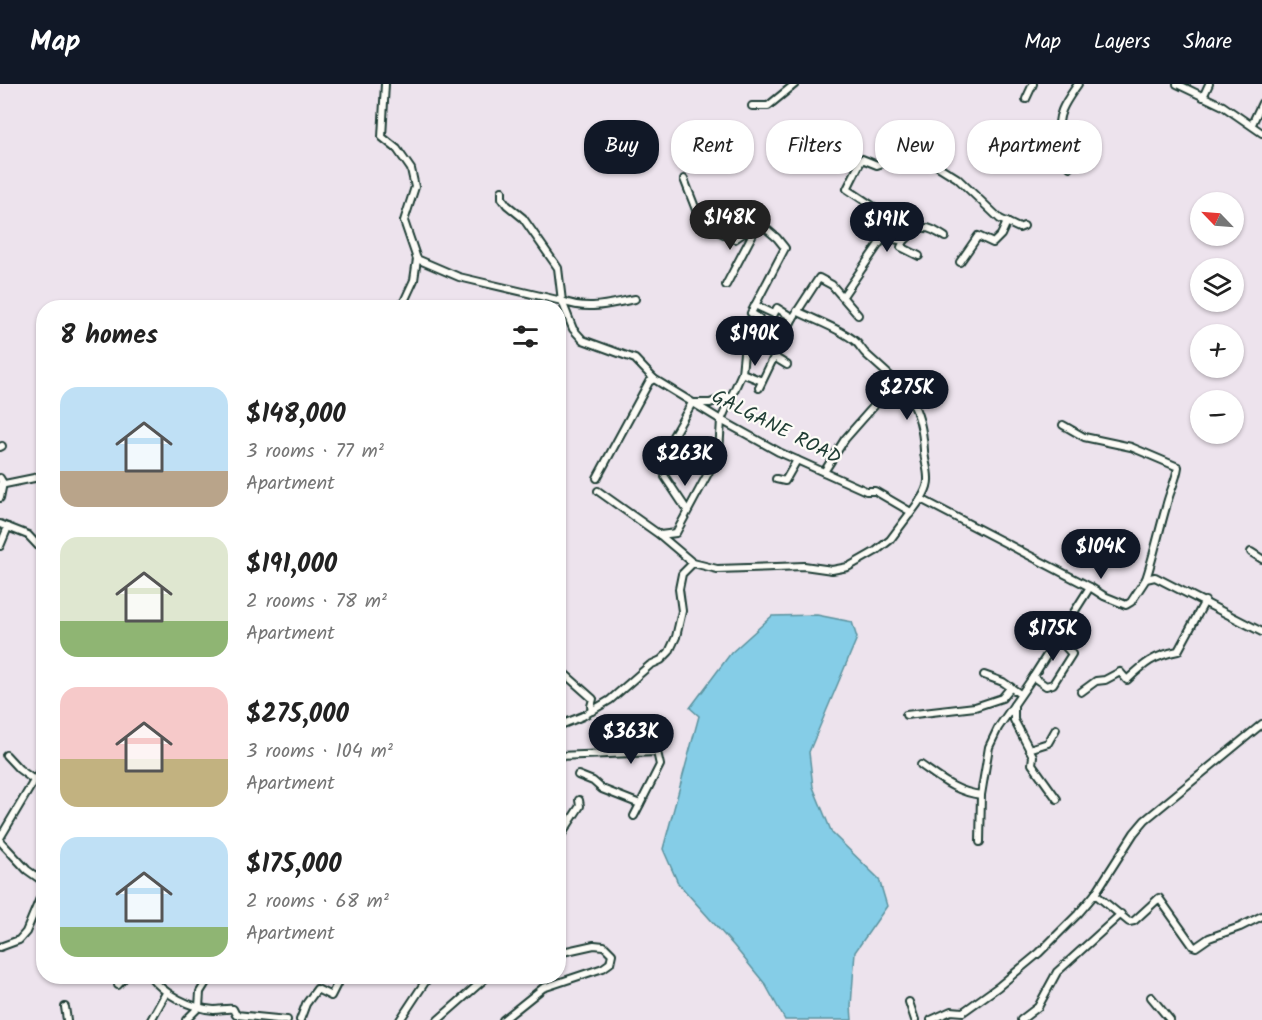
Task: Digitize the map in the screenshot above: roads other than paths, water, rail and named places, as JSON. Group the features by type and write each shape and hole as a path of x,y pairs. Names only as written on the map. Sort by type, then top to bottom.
{"street":[{"path":"385,84 382,137 397,149 411,169 415,187 404,221 417,259 414,280 405,300"},
{"path":"752,106 768,106 795,84"},
{"path":"1026,99 1033,84"},
{"path":"1061,120 1061,110 1078,84"},
{"path":"1177,84 1223,106 1262,133"},
{"path":"1203,97 1209,84"},
{"path":"1252,124 1262,102"},
{"path":"913,233 847,189 862,159 878,165 883,163 887,153 917,155 957,178 1000,219 1019,228 1024,226"},
{"path":"660,535 676,533 719,453 721,420 742,373 744,353 759,329 759,318 751,313 785,248 763,226 748,230 735,239 715,230 698,215 684,179"},
{"name":"GALGANE ROAD","path":"502,191 502,198 507,205 523,218 558,268 562,300"},
{"path":"960,262 978,236 993,243 1001,235 1007,222"},
{"path":"919,256 901,247 918,228 930,227 945,237"},
{"path":"726,285 756,228"},
{"path":"843,296 881,241 894,239 904,241"},
{"path":"417,259 459,277 558,300"},
{"path":"759,388 793,318 819,278 832,285 858,315"},
{"path":"566,302 578,307 595,307 635,298"},
{"path":"755,305 774,314 777,308 793,318"},
{"name":"GALGANE ROAD","path":"566,311 573,329 583,340 635,359 654,380 721,420 797,460 866,491 875,491 911,512"},
{"path":"797,312 855,341 910,395 919,417 924,438 928,480 921,499 888,542 860,560"},
{"path":"774,357 787,365"},
{"path":"742,373 762,381"},
{"path":"597,478 649,382 654,380"},
{"path":"824,472 845,439 897,380"},
{"path":"662,455 692,403 710,403 732,395"},
{"path":"921,499 1104,596 1126,605 1131,602 1146,579 1158,543 1166,504 1176,482 1178,467 1131,447 1084,437 1063,425"},
{"path":"776,479 785,481 797,460"},
{"path":"0,498 1,482 36,477"},
{"path":"665,477 687,510"},
{"path":"598,491 660,535 693,563 717,569 804,566 832,570 848,567 890,540 911,512"},
{"path":"0,524 28,535 36,544"},
{"path":"0,546 8,527"},
{"path":"1251,552 1262,559"},
{"path":"566,722 610,700 650,664 661,660 669,652 676,637 682,611 679,589 682,574 693,563"},
{"path":"1146,579 1155,577 1262,632"},
{"path":"980,842 981,795 989,747 998,728 1033,678 1090,587"},
{"path":"1081,692 1096,681 1106,680 1120,672 1127,680 1144,664 1159,655 1178,651 1205,601"},
{"path":"1033,678 1046,686 1053,684 1071,658 1070,650 1041,625"},
{"path":"566,675 593,699 592,711"},
{"path":"984,675 1011,687 1020,694"},
{"path":"906,715 975,707 1002,698 1011,687"},
{"path":"1014,704 1014,720 1033,756 1032,764 1057,799"},
{"path":"931,1020 951,1011 963,1012 998,987 1057,936 1095,894 1134,833 1145,820 1262,724"},
{"path":"1029,749 1048,743 1056,729"},
{"path":"566,756 657,752 660,765 634,816"},
{"path":"6,755 34,780"},
{"path":"921,765 953,788 981,795"},
{"path":"578,776 593,781 602,789 640,804"},
{"path":"36,777 0,839 27,870 36,876"},
{"path":"566,828 580,806 579,800"},
{"path":"1095,894 1129,921 1134,921 1159,898 1192,946 1196,947 1262,916"},
{"path":"0,947 19,940 26,932 36,908"},
{"path":"1021,1020 1038,1007 1057,972 1121,914"},
{"path":"566,951 594,945 604,946 612,954 610,963 603,968 566,980"},
{"path":"158,984 166,993 199,1007 216,1010 233,1008 235,1017 287,1020"},
{"path":"186,1020 199,1007 200,992 205,984"},
{"path":"300,1020 306,1004 317,989 331,996 337,984"},
{"path":"400,1020 424,984"},
{"path":"438,1020 479,984"},
{"path":"503,1020 543,988 555,984"},
{"path":"151,1020 166,993"},
{"path":"1152,997 1170,1020"},
{"path":"909,1002 915,1020"},
{"path":"65,1007 67,1020"}],"water":[{"path":"817,615 852,622 857,638 809,752 813,787 832,833 879,879 887,906 855,952 852,1020 785,1020 765,984 678,883 663,849 699,716 690,708 731,653 772,616"}]}
